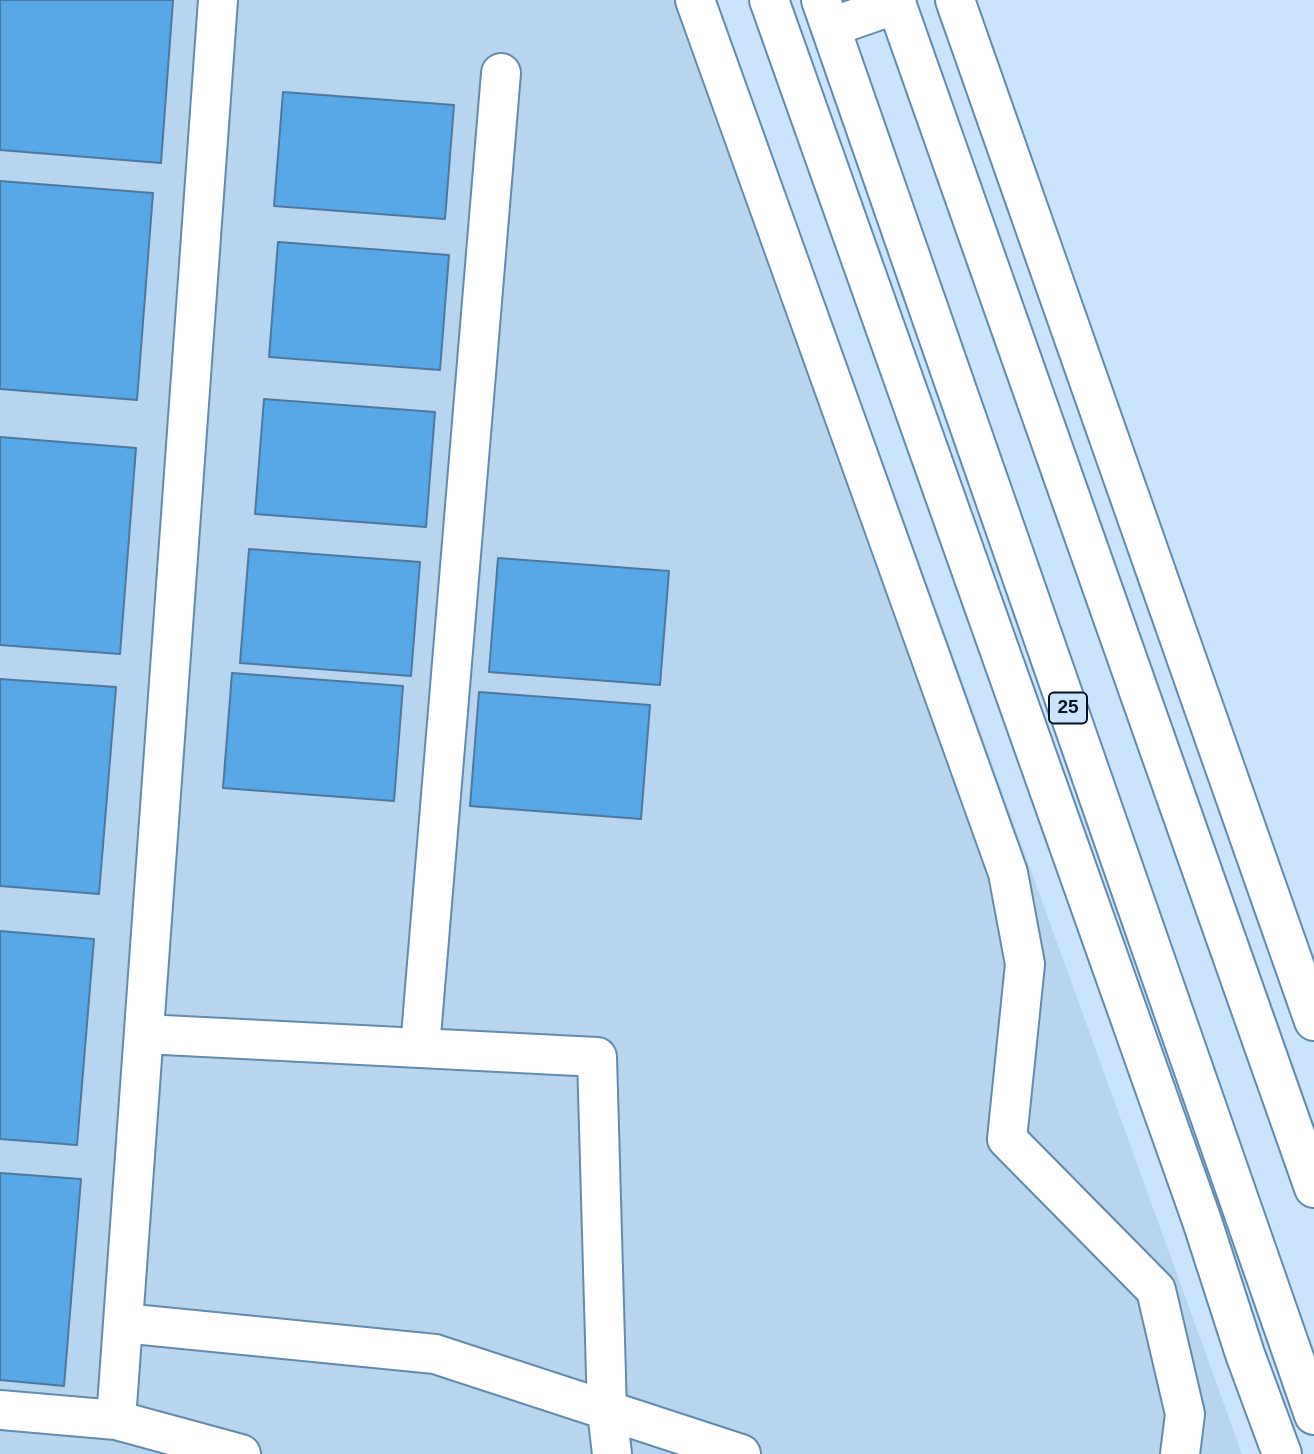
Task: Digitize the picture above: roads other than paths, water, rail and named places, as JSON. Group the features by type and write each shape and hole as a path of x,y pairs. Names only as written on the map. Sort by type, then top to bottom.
{"main road":[{"path":"116,1420 218,0"},
{"path":"695,0 1008,873 1026,964 1007,1139 1156,1290 1185,1414 1180,1454"},
{"path":"769,0 1282,1454"},
{"path":"955,0 1314,1021"},
{"path":"826,13 896,2 1314,1188"},
{"name":"25","path":"826,13 1314,1415"},
{"path":"420,1048 501,73"},
{"path":"144,1034 597,1057 607,1410 612,1454"},
{"path":"123,1323 435,1354 741,1454"},
{"path":"0,1410 116,1420 240,1454"}]}
